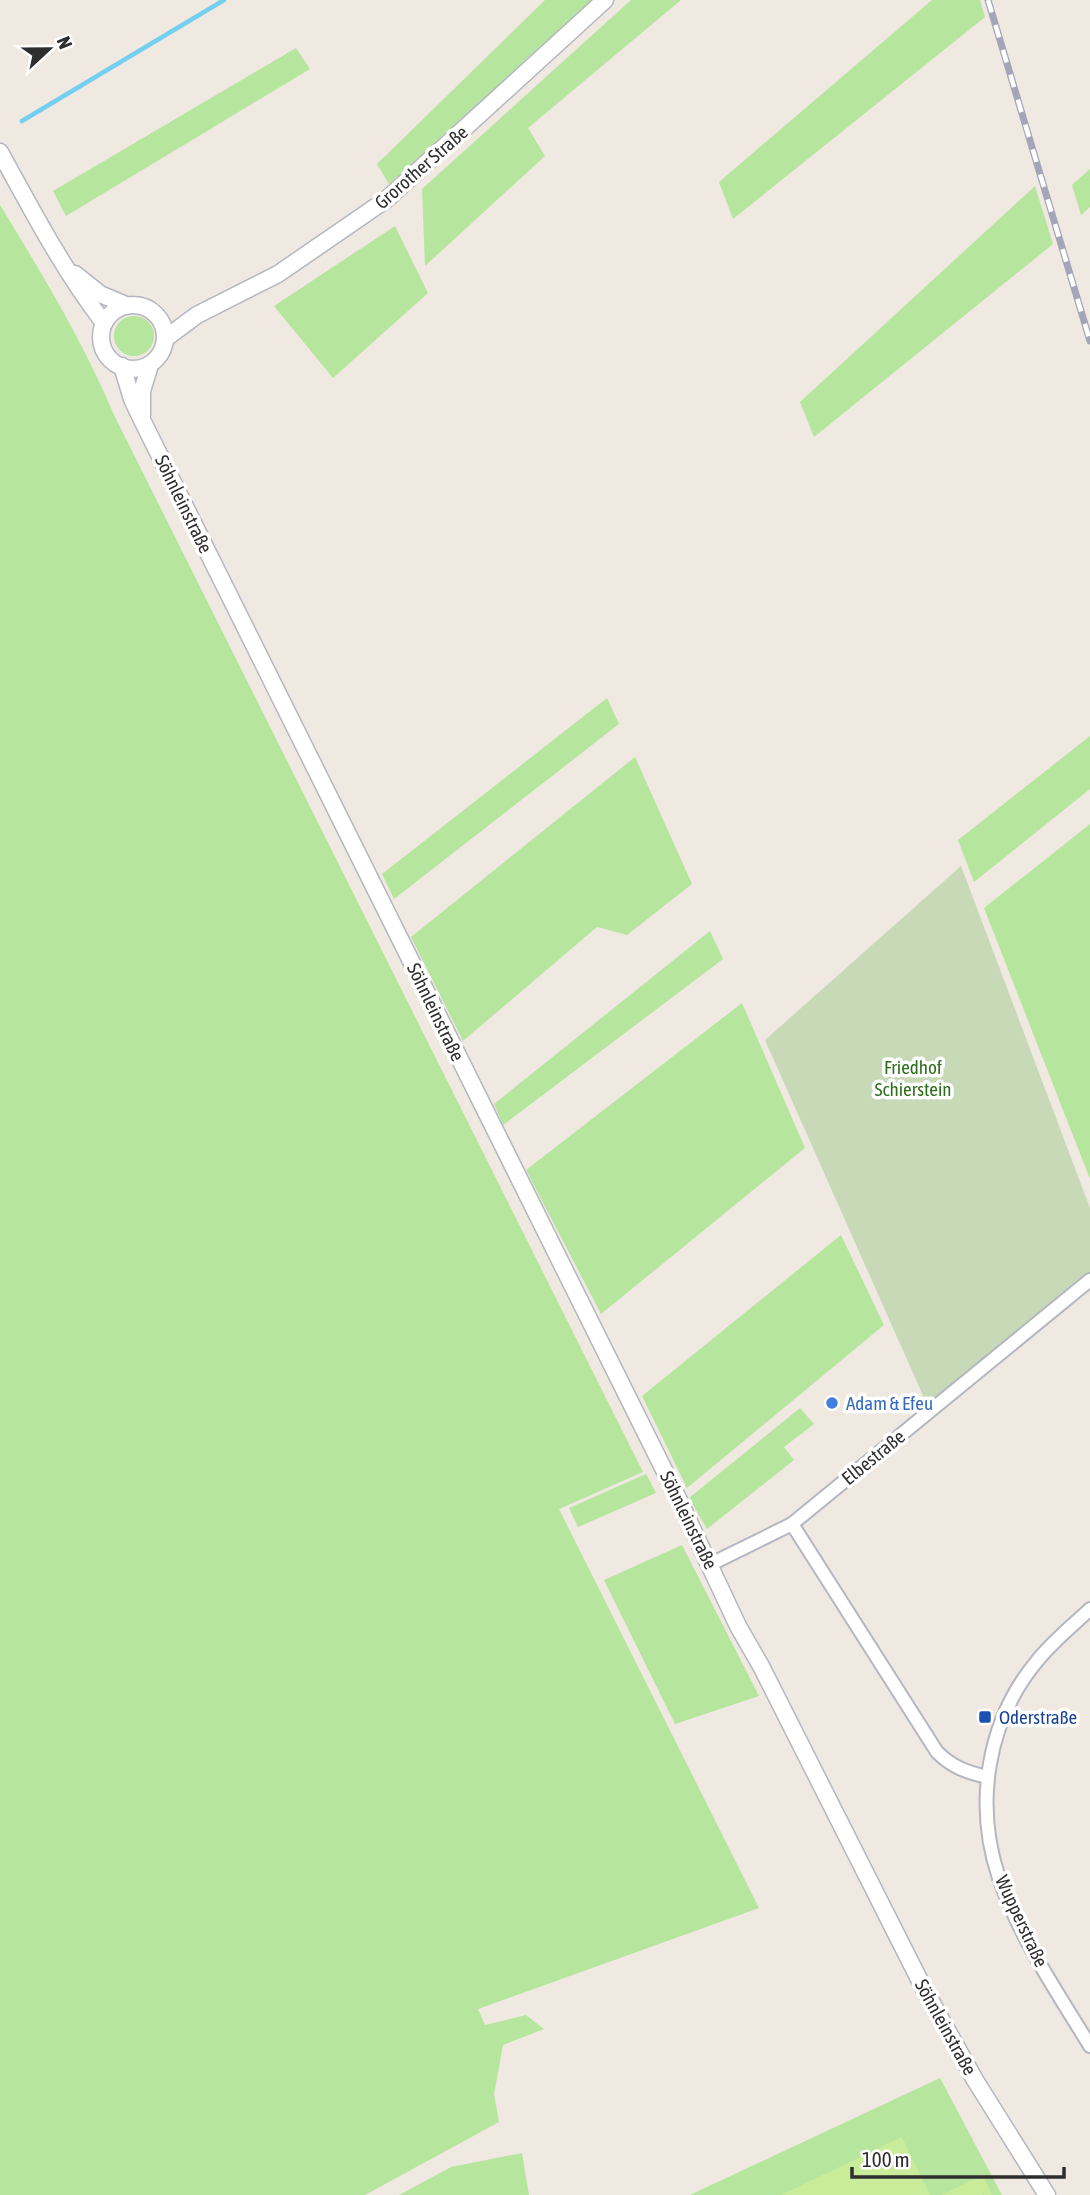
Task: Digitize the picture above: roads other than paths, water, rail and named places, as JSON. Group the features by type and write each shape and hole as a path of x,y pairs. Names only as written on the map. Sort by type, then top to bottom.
{"street":[{"name":"Grorother Straße","path":"166,338 197,315 278,274 387,199 605,0"},
{"path":"0,152 83,297 104,324"},
{"path":"65,265 100,294 126,305 140,305 157,314 162,321 166,338 159,356 150,365 136,369 114,363 105,352 101,338 104,324 113,312 126,305"},
{"name":"Grorother Straße","path":"157,314 175,315 215,305"},
{"name":"Söhnleinstraße","path":"146,427 142,391 150,365"},
{"name":"Söhnleinstraße","path":"122,366 132,399 726,1597 743,1621 761,1666 923,1987 975,2080 1047,2195"},
{"name":"Elbestraße","path":"711,1564 792,1524 1090,1280"},
{"path":"792,1524 937,1752 948,1764 987,1777"},
{"name":"Wupperstraße","path":"1090,1609 1035,1663 1010,1701 991,1751 987,1777 987,1807 998,1876 1020,1928 1090,2046"}],"waterway":[{"path":"22,121 224,0"}],"railway":[{"path":"988,0 1090,341"}],"place":[{"name":"Adam & Efeu","path":"832,1403"},
{"name":"Oderstraße","path":"985,1717"}],"park label":[{"name":"Friedhof Schierstein","path":"913,1078"}]}
